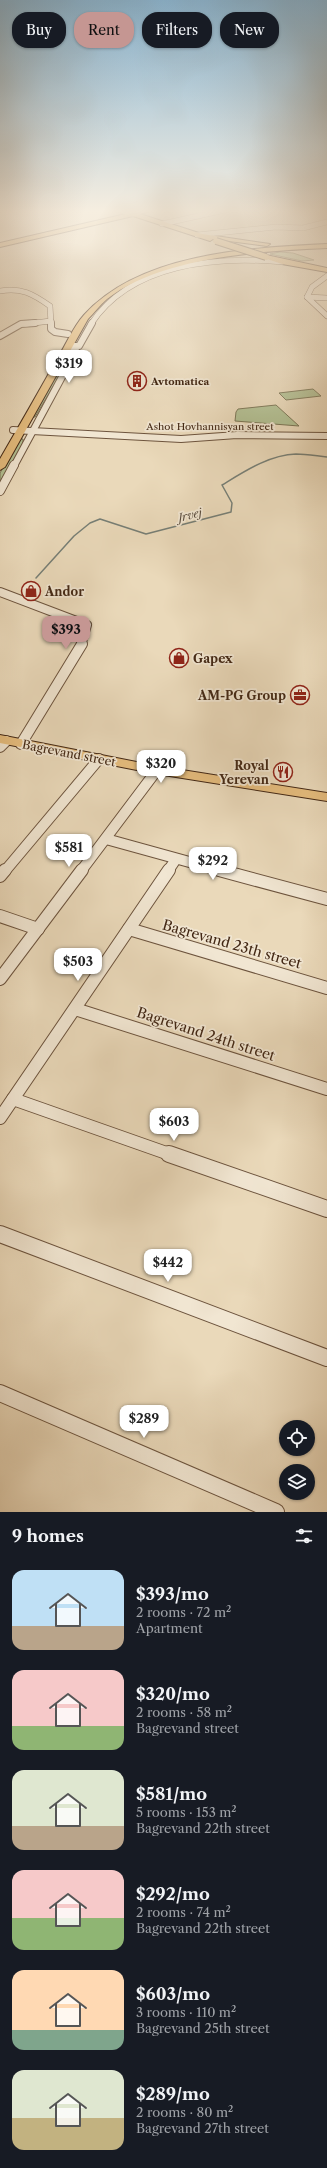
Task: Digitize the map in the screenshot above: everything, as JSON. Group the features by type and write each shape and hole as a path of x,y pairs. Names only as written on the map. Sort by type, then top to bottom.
{"main road":[{"path":"67,348 68,334 96,299 128,281"},
{"path":"0,467 17,430 67,348 82,318 105,297 135,281"},
{"path":"105,297 120,294"},
{"path":"0,450 17,430"},
{"name":"Bagrevand street","path":"2,742 21,744 157,770 327,797"}],"street":[{"path":"67,348 80,346 94,318 120,294 145,281"},
{"path":"307,297 316,281"},
{"path":"0,291 20,288 33,294 50,306 53,331 68,334"},
{"path":"307,297 327,298"},
{"path":"307,297 327,316"},
{"path":"0,336 21,324 51,321"},
{"path":"0,490 76,351 67,348"},
{"name":"Ashot Hovhannisyan street","path":"17,430 181,439 237,435 327,436"},
{"path":"0,592 87,625 84,640 21,744"},
{"path":"0,876 99,759"},
{"path":"0,979 157,770"},
{"path":"106,839 327,899"},
{"path":"0,1118 176,859"},
{"path":"0,916 38,929"},
{"name":"Bagrevand 23th street","path":"129,929 327,988"},
{"name":"Bagrevand 24th street","path":"75,1009 327,1090"},
{"path":"13,1099 327,1209"},
{"path":"0,1234 327,1358"},
{"path":"0,1393 276,1512"}],"green space":[{"path":"69,351 74,351 35,417 32,417"},
{"path":"313,389 321,396 286,400 279,393"},
{"path":"276,405 299,426 235,421 236,412 238,409"},
{"path":"19,439 23,439 23,445 0,485 0,473"}],"waterway":[{"name":"Jrvej","path":"36,578 74,536 90,523 100,519 146,534 231,512 232,503 222,485 239,474 276,457 286,455 300,454 327,457"}],"place":[{"name":"Avtomatica","path":"137,381"},
{"name":"Andor","path":"31,591"},
{"name":"Gapex","path":"179,658"},
{"name":"AM-PG Group","path":"300,695"},
{"name":"Royal Yerevan","path":"283,772"}]}
